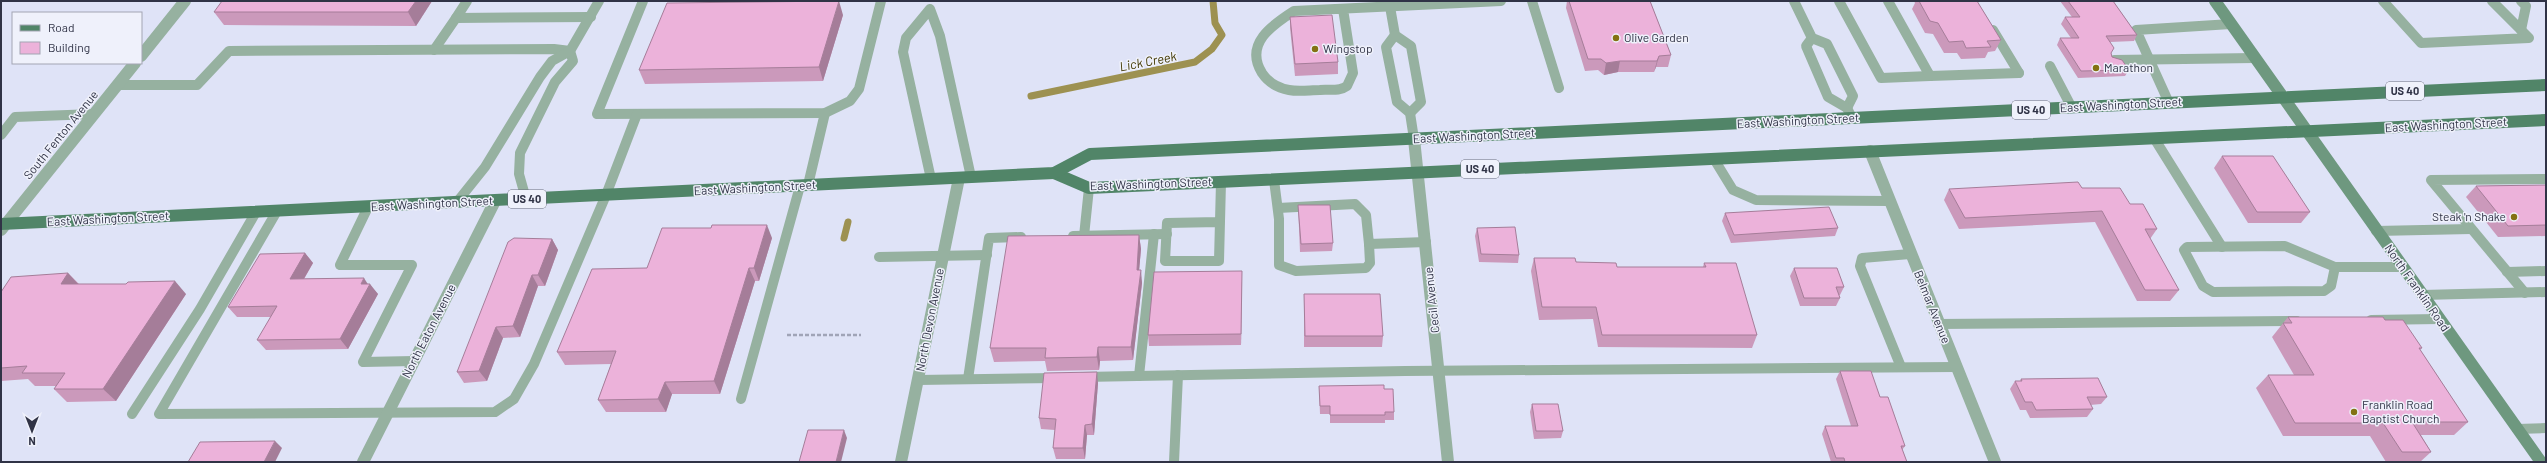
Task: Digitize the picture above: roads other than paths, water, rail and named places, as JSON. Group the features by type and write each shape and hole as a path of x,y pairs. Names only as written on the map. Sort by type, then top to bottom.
{"main road":[{"name":"North Franklin Road","path":"2215,1 2305,131 2541,462"},
{"name":"East Washington Street","path":"3,226 256,212 1054,173 1090,154 2546,85"},
{"name":"East Washington Street","path":"1054,173 1089,188 2546,120"}],"street":[{"path":"142,55 185,1"},
{"name":"South Fenton Avenue","path":"3,226 134,64"},
{"name":"Cecil Avenue","path":"1414,139 1419,173 1448,462"},
{"name":"Belmar Avenue","path":"1870,151 1955,367 1995,462"},
{"name":"North Devon Avenue","path":"901,462 943,257 965,178"},
{"name":"North Eaton Avenue","path":"363,462 495,201"}],"lane":[{"path":"434,50 466,1"},
{"path":"457,202 485,167 540,77 552,61 570,51 599,1"},
{"path":"644,1 597,114 825,113 850,101 859,89 881,1"},
{"path":"1343,9 1353,73 1351,82 1344,88 1292,91 1276,86 1266,78 1256,66 1254,56 1256,45 1279,20 1294,11 1343,9 1389,4 1501,1"},
{"path":"1532,1 1559,88"},
{"path":"1794,1 1812,38 1827,44 1853,96 1847,108"},
{"path":"1839,1 1881,78 2020,73 1987,20"},
{"path":"1888,1 1930,76"},
{"path":"2383,1 2421,43 2529,38 2492,1"},
{"path":"2521,1 2526,6 2521,30"},
{"path":"1389,4 1395,35 1411,46 1422,102 1410,113"},
{"path":"931,5 940,36 965,178"},
{"path":"931,5 906,38 904,52 932,179"},
{"path":"456,18 591,17"},
{"path":"2169,103 2151,60 2136,30 2230,24"},
{"path":"1395,35 1386,47 1397,102 1410,113 1414,139"},
{"path":"1812,38 1806,46 1828,96 1847,108 1852,118"},
{"path":"118,85 197,85 229,51 570,51"},
{"path":"526,199 520,174 520,153 555,82 573,61 570,51"},
{"path":"2114,60 2254,58"},
{"path":"2050,66 2072,108"},
{"path":"741,399 825,113"},
{"path":"1,135 15,117 94,114"},
{"path":"277,211 159,414 495,412 514,399 534,364 606,195 637,114"},
{"path":"2154,138 2222,247"},
{"path":"1714,159 1730,189 1738,196 1756,200 1889,201"},
{"path":"2525,293 2431,180 2546,179"},
{"path":"1274,180 1278,208 1279,265 1286,269 1319,271 1366,268 1370,263 1366,211 1362,206 1355,204 1278,208"},
{"path":"1220,222 1167,222 1165,261 1219,261 1220,222 1221,182"},
{"path":"1084,236 1089,188"},
{"path":"368,207 340,265 412,265 363,362 414,361"},
{"path":"132,414 200,309 256,212"},
{"path":"2376,231 2472,229"},
{"path":"1139,376 1154,234"},
{"path":"1060,236 1167,234"},
{"path":"968,379 989,238 1029,237"},
{"path":"1369,244 1426,242"},
{"path":"2335,267 2331,286 2324,291 2213,292 2203,286 2184,250 2187,247 2285,246 2335,267 2402,267"},
{"path":"1901,367 1860,266 1862,258 1910,254"},
{"path":"879,257 986,255"},
{"path":"2508,272 2546,271"},
{"path":"2422,295 2546,292"},
{"path":"2360,320 2439,320"},
{"path":"1938,324 2312,321"},
{"path":"918,380 1178,375 1955,367"},
{"path":"1174,462 1178,375"},
{"path":"2517,429 2546,428"}],"waterway":[{"name":"Lick Creek","path":"1031,96 1195,62 1212,49 1222,35 1215,23 1213,1"},
{"name":"Lick Creek","path":"844,238 848,222"}],"place":[{"name":"Olive Garden","path":"1616,38"},
{"name":"Wingstop","path":"1315,49"},
{"name":"Marathon","path":"2096,68"},
{"name":"Steak 'n Shake","path":"2514,217"},
{"name":"Franklin Road Baptist Church","path":"2354,412"}]}
